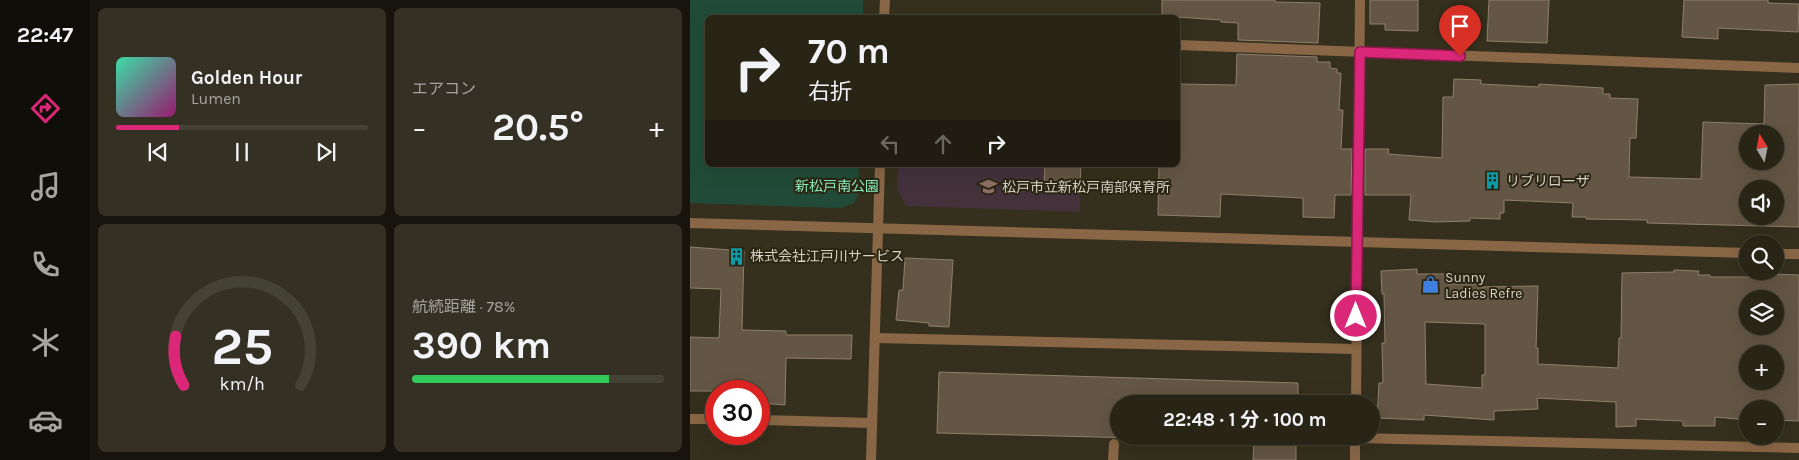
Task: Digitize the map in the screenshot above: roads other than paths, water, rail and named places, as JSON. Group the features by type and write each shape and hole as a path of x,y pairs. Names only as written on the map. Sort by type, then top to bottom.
{"street":[{"path":"884,15 885,0"},
{"path":"1356,395 1356,241 1360,0"},
{"path":"1180,45 1799,68"},
{"path":"871,460 880,167"},
{"path":"690,223 1739,253"},
{"path":"1784,254 1799,254"},
{"path":"875,338 1356,349"},
{"path":"690,419 705,419"},
{"path":"770,420 872,423"},
{"path":"1380,438 1799,448"},
{"path":"1113,460 1114,445"},
{"path":"1355,445 1355,460"}],"place":[{"name":"リブリローザ","path":"1492,181"},
{"name":"松戸市立新松戸南部保育所","path":"988,187"},
{"name":"株式会社江戸川サービス","path":"736,256"},
{"name":"Sunny Ladies Refre","path":"1431,285"}],"park label":[{"name":"新松戸南公園","path":"837,186"}]}
